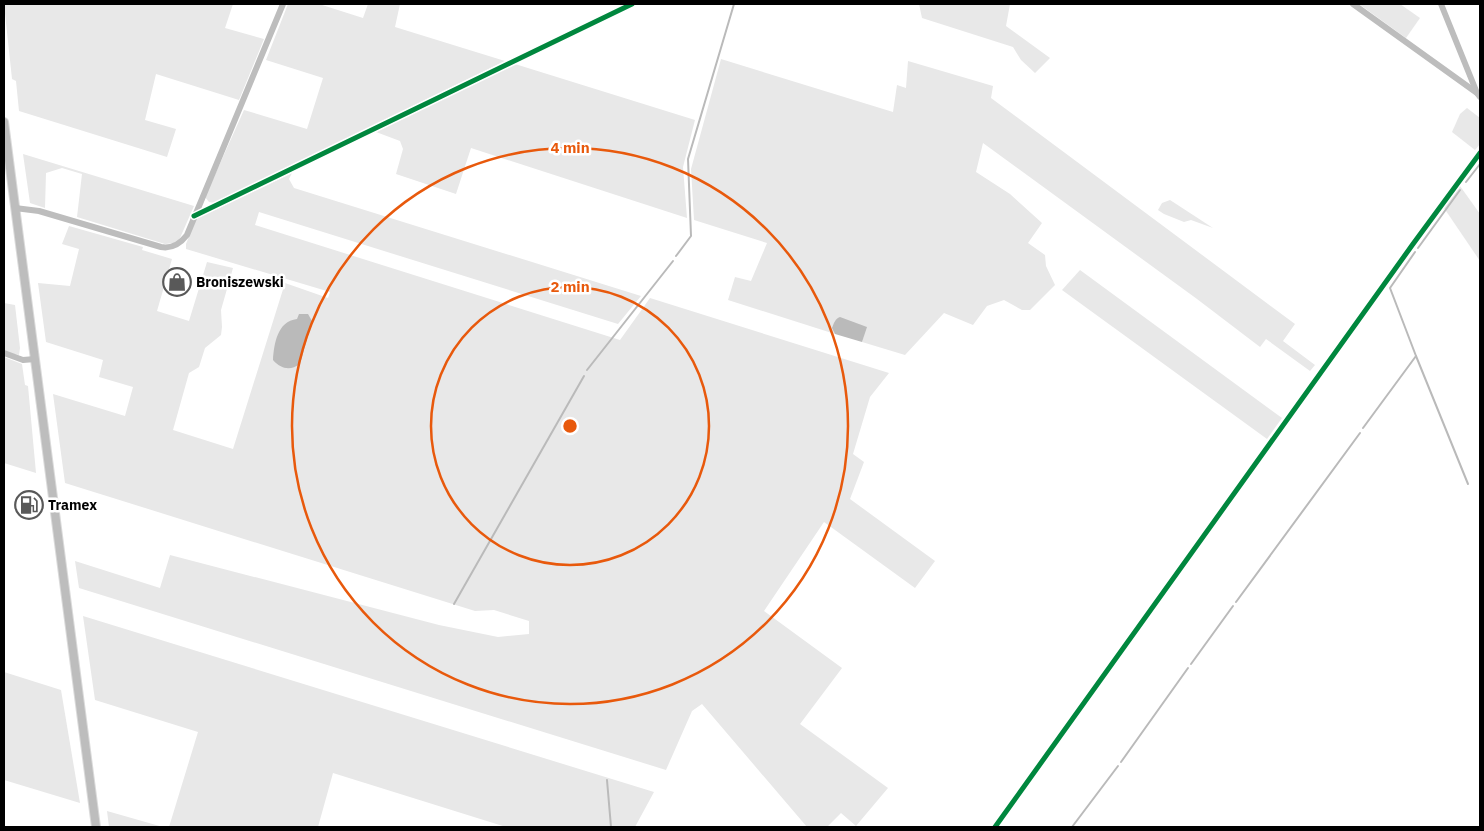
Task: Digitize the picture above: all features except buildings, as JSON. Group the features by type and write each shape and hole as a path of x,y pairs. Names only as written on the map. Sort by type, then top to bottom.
{"main road":[{"path":"4,122 96,827"}],"street":[{"path":"15,208 38,211 165,248 177,245 184,239 283,4"},
{"path":"194,216 632,4"},
{"path":"1353,4 1479,95"},
{"path":"1441,4 1479,95"},
{"path":"995,827 1480,152"},
{"path":"5,354 23,360 35,359"}],"shaded area":[{"path":"4,4 233,4 225,28 264,39 239,100 156,74 145,120 176,129 167,157 19,111 16,81 12,79"},
{"path":"288,4 319,4 363,18 368,4 400,4 395,27 505,61 214,203 209,202 205,197 244,110 307,129 323,78 266,60"},
{"path":"919,4 1010,4 1006,26 1050,58 1035,73 1021,60 1013,47 922,18"},
{"path":"1359,4 1400,4 1420,18 1406,38"},
{"path":"721,59 893,112 897,85 906,88 908,61 993,86 991,98 1295,324 1283,341 1315,365 1310,371 1266,339 1260,347 983,143 976,172 1010,194 1042,223 1028,243 1045,255 1046,266 1055,285 1030,310 1022,310 1004,300 987,306 973,325 944,313 905,355 862,342 866,327 837,319 833,328 835,334 728,300 735,277 751,281 767,243 694,220 691,169"},
{"path":"515,64 695,120 683,167 687,218 471,148 456,194 396,174 403,149 400,141 376,132"},
{"path":"1467,108 1480,118 1480,144 1475,150 1452,132 1460,114"},
{"path":"23,154 194,206 180,238 174,243 165,244 77,217 82,174 62,168 46,173 45,208 30,203"},
{"path":"292,173 289,179 294,188 641,296 618,324 259,212 255,225 620,340 650,298 889,373 870,397 853,454 864,462 850,499 935,561 915,588 824,522 764,611 842,668 800,724 888,788 856,826 841,813 827,827 807,827 702,704 692,711 666,770 79,588 75,561 160,588 170,555 439,625 498,637 529,634 529,621 494,610 475,611 65,483 53,394 125,416 133,387 99,377 103,360 46,342 38,283 70,286 79,249 62,244 69,226 143,247 142,250 172,259 157,311 189,321 207,262 233,268 221,310 221,335 205,348 199,367 189,373 173,430 233,449 285,283 328,298 330,292 186,249 186,244 196,219"},
{"path":"1460,186 1480,214 1480,261 1444,208"},
{"path":"1170,200 1213,228 1191,220 1184,222 1158,210 1162,203"},
{"path":"1080,270 1282,418 1267,439 1062,290"},
{"path":"4,303 15,305 20,348 19,355 4,352"},
{"path":"299,314 308,314 312,321 300,364 293,368 286,368 273,360 274,348 281,329 285,324 297,319"},
{"path":"840,317 867,327 862,342 835,334 832,328"},
{"path":"4,357 22,364 25,385 28,386 36,473 4,463"},
{"path":"83,616 654,792 635,827 506,827 333,773 318,827 169,827 198,732 95,700"},
{"path":"4,672 61,690 80,803 4,780"},
{"path":"107,811 163,827 109,827"}],"waterway":[{"path":"676,256 691,236 688,159 734,4"},
{"path":"1466,182 1480,164"},
{"path":"1418,248 1460,190"},
{"path":"1363,428 1416,356 1390,288 1415,252"},
{"path":"587,370 673,261"},
{"path":"1416,356 1468,484"},
{"path":"454,604 584,376"},
{"path":"1236,602 1360,433"},
{"path":"1191,664 1233,606"},
{"path":"1121,762 1188,668"},
{"path":"1072,827 1118,766"},
{"path":"607,780 611,827"}],"cycle path":[{"path":"194,216 632,4"},
{"path":"995,827 1480,153"}],"place":[{"name":"Broniszewski","path":"177,282"},
{"name":"Tramex","path":"29,505"}]}
